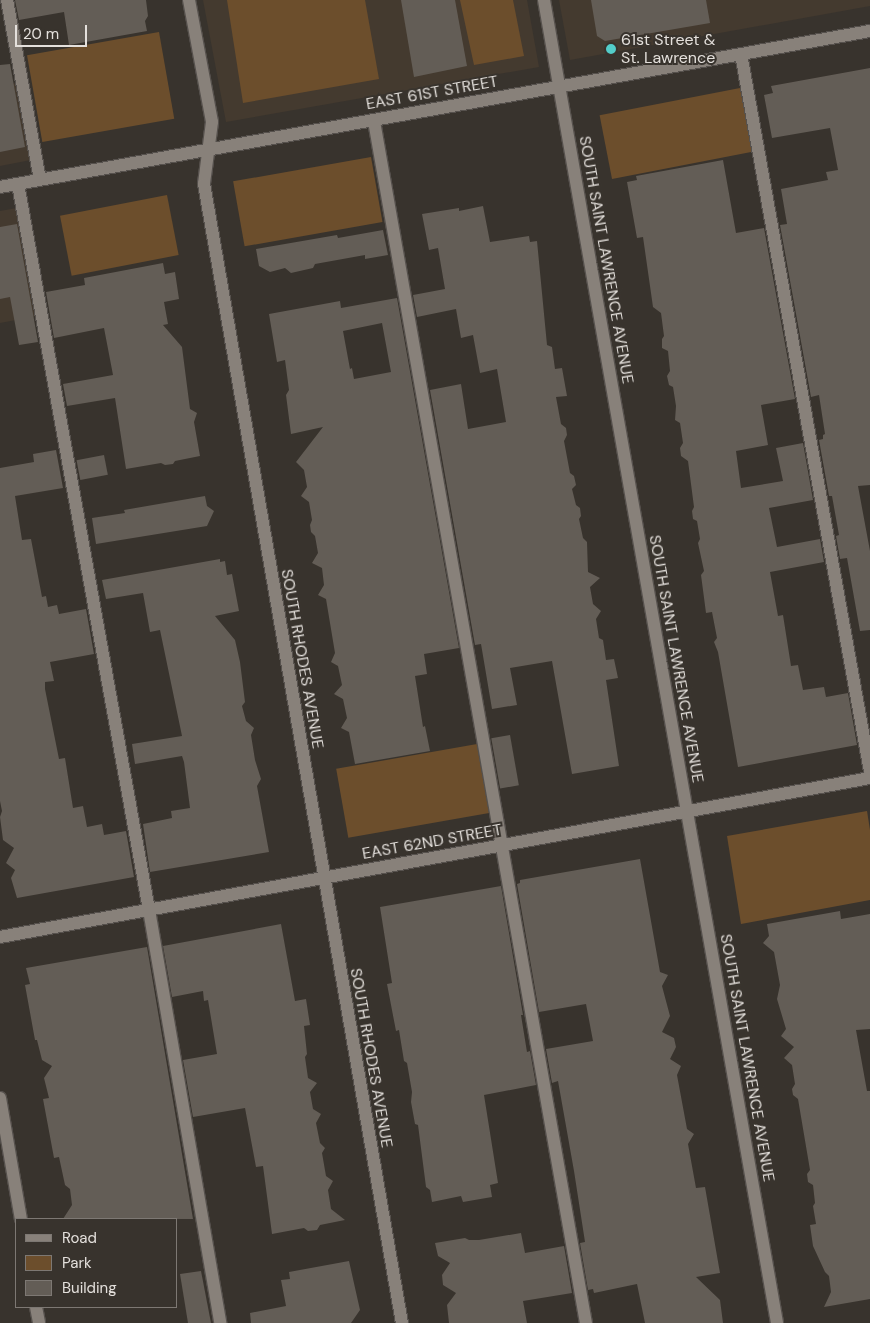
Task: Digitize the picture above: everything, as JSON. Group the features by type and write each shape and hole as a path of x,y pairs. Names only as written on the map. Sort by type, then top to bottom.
{"street":[{"path":"7,0 40,179"},
{"name":"SOUTH RHODES AVENUE","path":"189,0 212,122 203,180 323,878 402,1323"},
{"name":"SOUTH SAINT LAWRENCE AVENUE","path":"544,0 777,1323"},
{"name":"EAST 61ST STREET","path":"0,187 208,148 374,121 870,31"},
{"path":"741,54 870,772"},
{"path":"374,121 586,1323"},
{"path":"18,184 150,910 220,1323"},
{"name":"EAST 62ND STREET","path":"0,937 870,778"},
{"path":"0,1098 21,1218"},
{"path":"36,1308 39,1323"}],"shaded area":[{"path":"203,0 527,0 539,67 226,122"},
{"path":"559,0 870,0 870,6 570,60"},
{"path":"22,82 36,159 0,166 0,86"},
{"path":"22,207 42,315 0,323 0,211"}],"green space":[{"path":"227,0 365,0 379,79 243,103"},
{"path":"460,0 513,0 524,56 474,65"},
{"path":"159,32 174,119 42,142 27,55"},
{"path":"740,88 752,152 612,179 600,115"},
{"path":"371,157 382,222 245,246 233,181"},
{"path":"167,195 179,255 72,276 60,216"},
{"path":"477,744 489,813 348,838 336,769"},
{"path":"867,811 870,830 870,900 741,924 727,836"}],"building":[{"path":"15,0 146,0 148,16 145,21 147,31 69,45 64,12 19,20"},
{"path":"401,0 455,0 467,66 414,77"},
{"path":"591,0 706,0 710,23 605,41 597,36"},
{"path":"10,64 25,147 0,152 0,65"},
{"path":"870,68 870,485 858,486 870,551 870,630 860,631 847,558 840,559 836,536 839,535 832,496 829,496 819,440 823,439 825,434 819,395 811,397 780,225 787,224 781,189 828,180 826,172 838,170 830,128 772,138 764,95 773,93 771,86"},
{"path":"723,160 736,233 764,228 795,399 761,405 768,445 736,451 741,488 783,481 776,448 803,443 813,500 769,508 777,547 820,539 824,562 770,572 778,616 783,615 791,666 798,665 803,690 824,687 826,697 848,693 857,745 738,767 718,652 714,642 717,638 712,612 706,613 701,575 704,571 698,543 700,539 697,521 693,519 692,511 694,507 688,461 681,456 680,448 683,443 680,423 675,420 676,406 673,387 669,385 667,376 670,371 668,351 662,348 664,336 661,313 653,307 643,237 637,238 627,182 637,180 636,176"},
{"path":"483,206 490,242 529,236 530,242 537,241 547,345 552,347 555,369 562,368 567,396 556,397 561,424 566,428 567,435 564,441 570,473 574,476 576,485 572,489 576,505 580,508 581,516 579,519 583,538 587,542 588,572 600,578 590,587 593,604 601,611 596,619 599,638 603,640 606,660 614,659 618,678 606,680 619,766 572,774 552,661 510,668 517,705 492,709 481,644 475,645 430,390 461,384 468,429 506,422 497,369 480,373 473,335 461,338 456,309 417,317 413,295 445,289 438,248 429,250 422,214 459,208 459,211"},
{"path":"17,224 38,342 19,345 10,297 0,299 0,227"},
{"path":"383,230 388,255 365,259 365,255 315,264 313,268 291,273 285,268 270,272 259,266 256,249 337,235 338,238"},
{"path":"163,263 165,274 175,272 179,299 164,302 168,324 163,325 182,347 190,409 197,413 194,422 200,456 175,461 173,464 165,465 161,463 126,469 115,398 67,406 63,384 113,375 104,328 54,338 46,292 85,285 84,278"},
{"path":"397,298 459,648 424,654 427,674 415,676 423,727 425,726 430,751 355,764 349,732 341,728 347,718 343,699 334,694 342,685 338,666 331,662 335,653 326,599 318,595 324,585 322,568 312,563 318,553 315,536 311,532 310,525 312,520 309,502 301,496 307,487 304,470 296,462 323,427 291,434 286,395 289,390 285,360 277,362 269,314 340,301 341,308","holes":["382,323 391,372 354,379 352,368 350,369 343,331"]},
{"path":"56,450 63,488 15,496 22,540 31,539 42,597 46,596 48,607 57,605 59,614 86,609 94,654 50,662 54,681 45,682 45,689 59,759 65,758 73,808 83,806 87,827 102,824 104,835 126,831 134,877 17,898 11,878 15,870 6,863 14,848 3,840 0,817 2,811 0,801 0,468 34,462 33,454"},
{"path":"104,455 108,475 80,480 77,460"},
{"path":"205,496 207,506 214,511 207,526 96,544 92,518 125,513 124,510"},
{"path":"220,559 220,562 225,561 227,575 232,574 239,611 215,616 235,640 245,702 242,706 246,721 254,728 251,735 255,760 261,779 257,786 269,852 150,872 143,824 172,818 171,811 190,808 184,762 182,756 135,764 132,744 182,736 160,630 150,632 143,593 106,599 102,580"},
{"path":"510,735 519,785 500,789 491,738"},
{"path":"640,859 660,972 668,975 662,986 670,1016 662,1032 674,1038 676,1047 670,1059 681,1066 677,1075 687,1129 694,1134 688,1144 696,1188 705,1187 720,1273 696,1277 720,1300 723,1323 645,1323 637,1284 594,1293 593,1289 588,1290 580,1243 585,1242 574,1171 558,1081 552,1083 546,1049 593,1041 586,1004 539,1012 517,884 520,883 520,880"},
{"path":"501,886 523,1015 521,1015 527,1052 530,1051 536,1085 484,1095 498,1183 490,1185 492,1197 463,1202 461,1196 432,1202 430,1190 426,1187 418,1125 415,1124 411,1102 412,1092 407,1063 404,1061 399,1030 396,1031 387,984 392,983 380,907"},
{"path":"840,911 841,919 870,914 870,1029 856,1030 867,1091 870,1091 870,1299 824,1307 831,1292 829,1276 825,1272 813,1246 810,1225 816,1224 813,1206 815,1203 813,1185 808,1182 807,1174 810,1170 798,1099 793,1095 792,1089 795,1084 792,1065 784,1058 794,1047 781,1036 786,1029 777,999 780,985 774,952 763,943 769,936 767,924"},
{"path":"281,924 295,1001 306,999 310,1025 304,1026 307,1054 305,1057 308,1078 317,1083 310,1092 313,1109 321,1114 316,1123 320,1143 325,1148 322,1153 326,1176 333,1181 328,1190 331,1209 345,1220 320,1225 317,1230 308,1231 304,1228 272,1234 263,1166 256,1167 245,1108 193,1117 183,1060 217,1054 208,1000 204,1001 203,991 172,997 163,946"},
{"path":"147,947 193,1219 64,1218 72,1205 70,1189 65,1185 59,1157 54,1158 43,1099 49,1098 44,1078 52,1066 42,1060 37,1040 35,1040 25,985 30,984 26,968"},
{"path":"521,1233 525,1253 564,1246 572,1293 523,1301 527,1323 449,1323 447,1305 456,1293 443,1285 442,1275 450,1263 438,1256 435,1243 465,1238 479,1240"},
{"path":"349,1261 360,1310 351,1323 251,1323 250,1313 286,1306 281,1280 290,1279 289,1272"},
{"path":"201,1271 211,1323 188,1323 180,1274"}],"place":[{"name":"61st Street & St. Lawrence","path":"611,49"}]}
